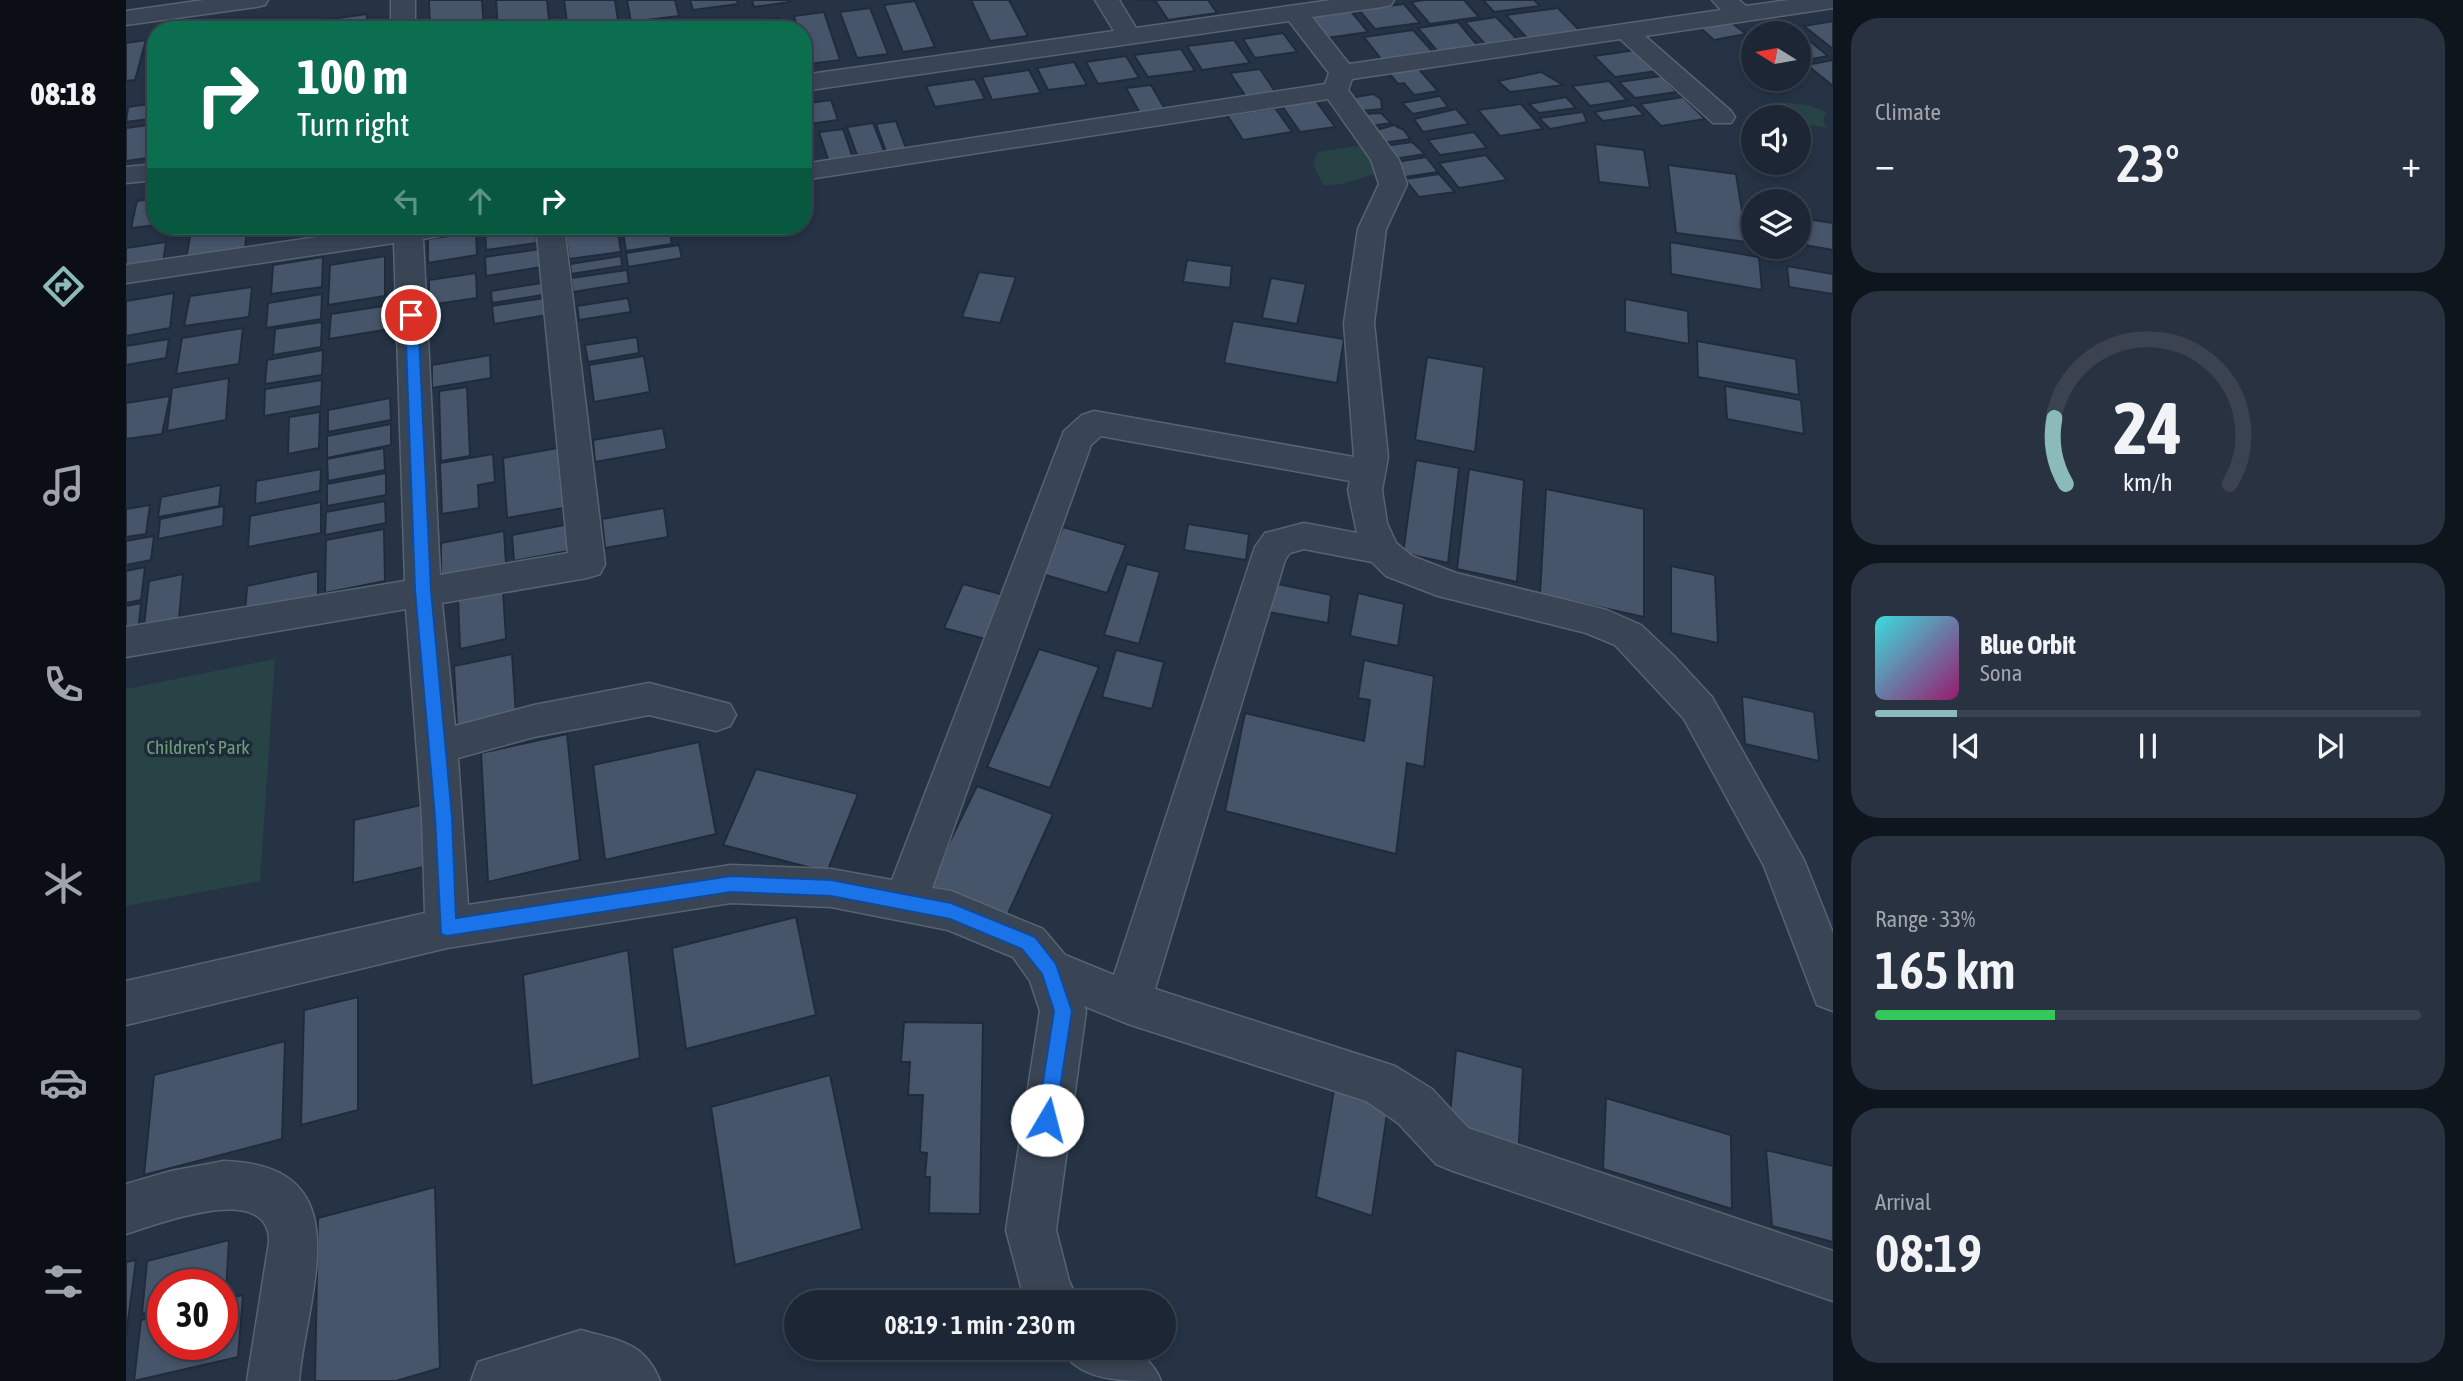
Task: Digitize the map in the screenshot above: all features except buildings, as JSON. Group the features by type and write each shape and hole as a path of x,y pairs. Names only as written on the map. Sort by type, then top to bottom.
{"street":[{"path":"126,18 256,0"},
{"path":"403,0 403,21"},
{"path":"1107,0 1129,36"},
{"path":"812,82 1129,36 1263,8 1295,12 1382,0"},
{"path":"812,170 1625,31 1733,7 1833,1"},
{"path":"1295,12 1385,160 1393,184 1372,229 1359,323 1371,457 1366,490 1370,523 1382,551 1399,566 1451,586 1594,620 1629,635 1698,708 1783,860 1833,989"},
{"path":"1625,31 1722,117"},
{"path":"126,176 147,173"},
{"path":"126,274 370,235"},
{"path":"408,235 423,590 438,747 447,928"},
{"path":"126,642 587,564 551,235"},
{"path":"905,902 1076,439 1094,423 1368,472"},
{"path":"1128,1002 1268,557 1278,542 1304,536 1382,551"},
{"path":"438,747 534,721 649,699 716,715"},
{"path":"126,1003 447,928 731,884 831,888 951,911 1028,943 1049,970 1063,1011 1031,1230 1046,1290"},
{"path":"1049,970 1128,1002 1378,1082 1415,1106 1453,1147 1833,1276"},
{"path":"126,1209 204,1185 243,1185 269,1190 285,1207 295,1233 273,1381"},
{"path":"497,1381 581,1356 622,1368 634,1381"},
{"path":"1104,1360 1135,1381"}],"green space":[{"path":"1778,102 1807,105 1770,105"},
{"path":"1811,106 1826,112 1823,121 1826,128 1811,125"},
{"path":"1364,145 1383,172 1346,183 1323,185 1313,163 1318,152"},
{"name":"Children's Park","path":"275,659 260,881 126,906 126,689"}],"route":[{"path":"411,315 423,590 443,817 447,928 731,884 831,888 951,911 1028,943 1049,970 1063,1011 1047,1120"}]}
